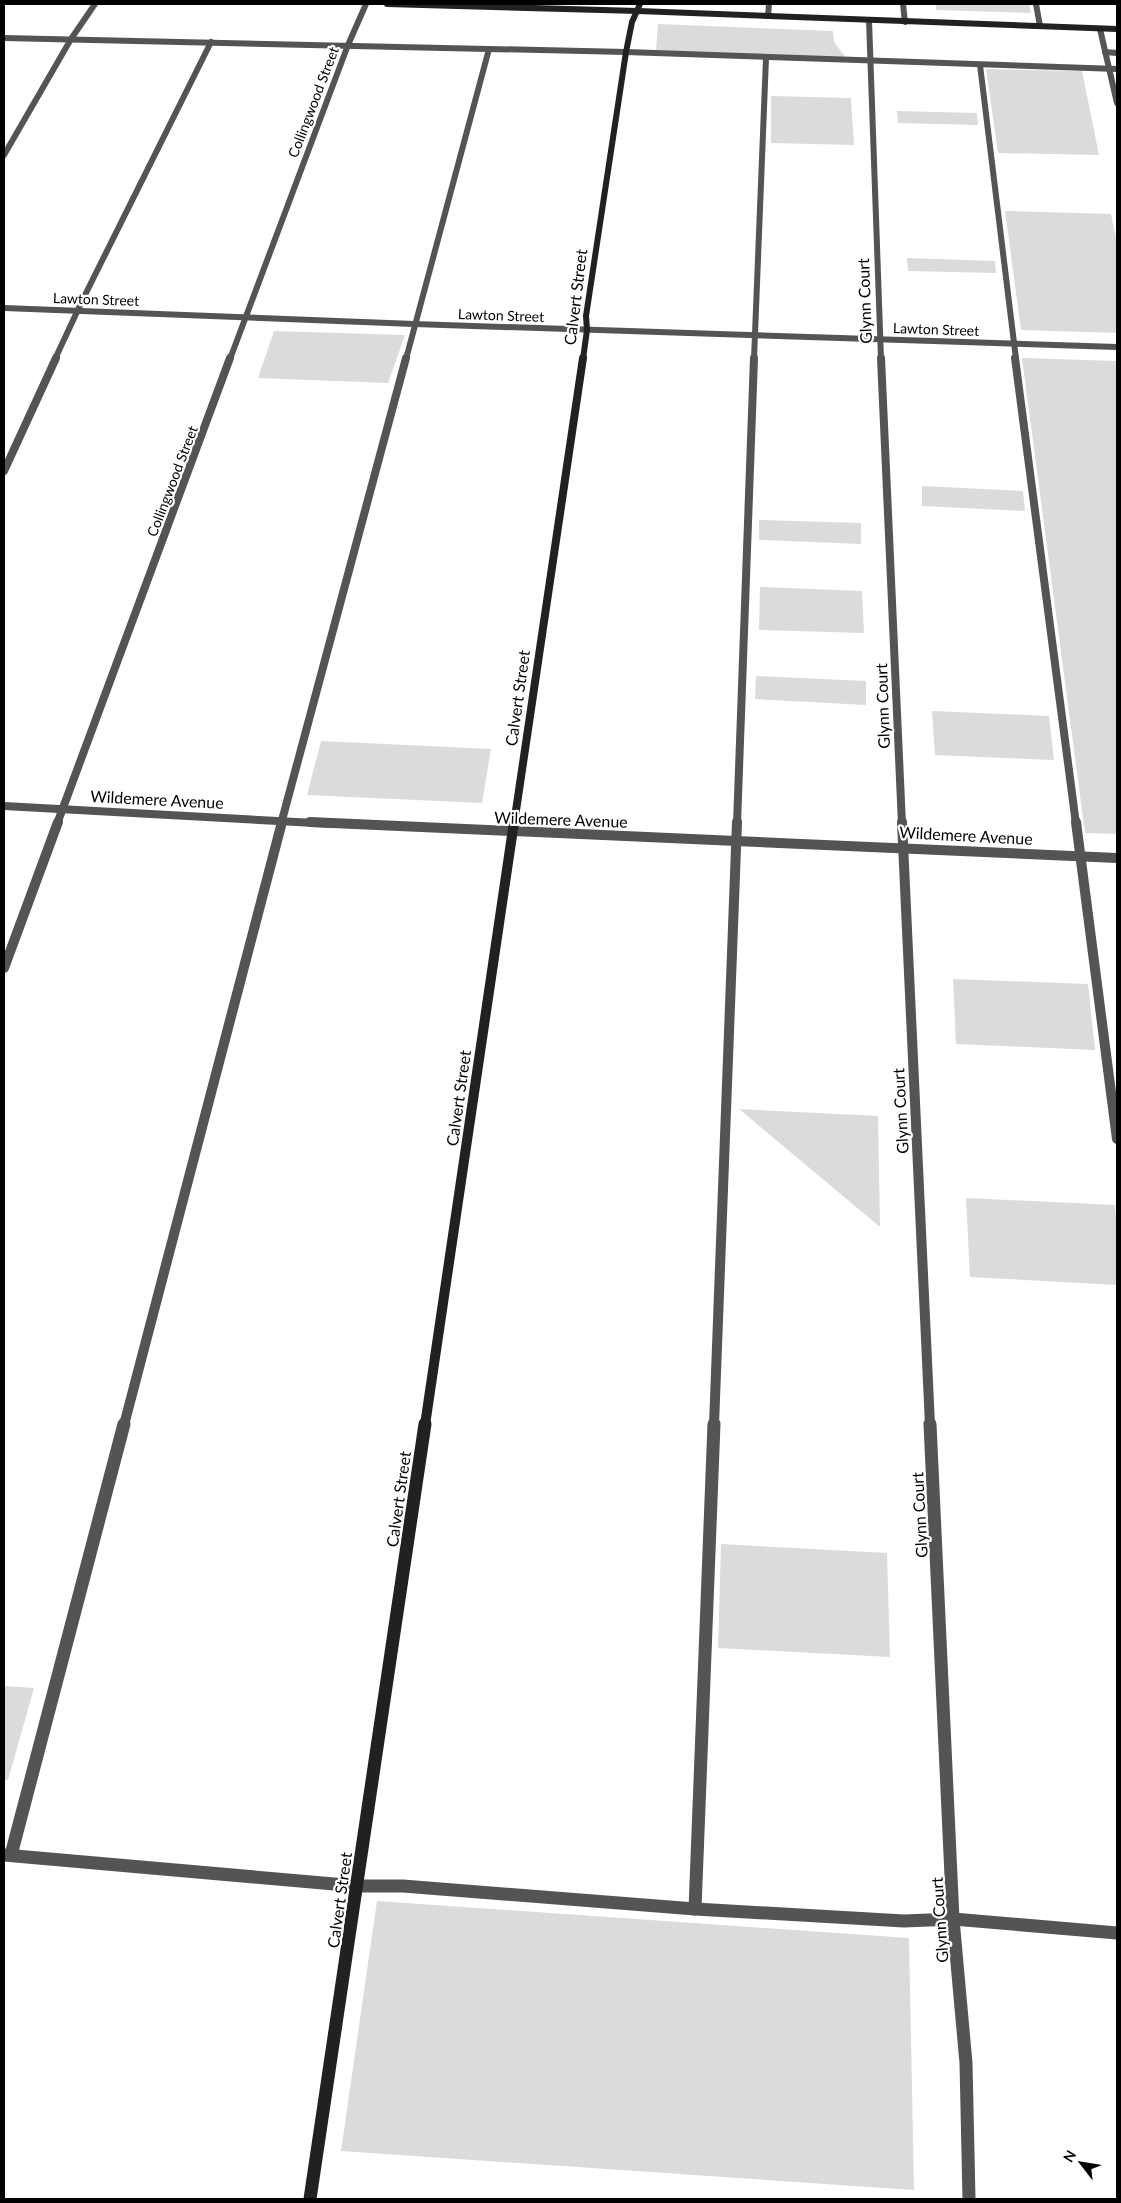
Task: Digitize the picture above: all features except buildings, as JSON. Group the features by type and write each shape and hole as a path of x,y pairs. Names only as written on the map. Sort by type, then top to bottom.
{"street":[{"path":"4,155 71,39 95,4"},
{"name":"Collingwood Street","path":"4,968 348,45 366,4"},
{"path":"387,4 639,7 768,16 1117,29"},
{"path":"768,16 769,4"},
{"path":"903,4 905,22"},
{"path":"1036,4 1040,26"},
{"name":"Calvert Street","path":"310,2199 587,330 586,316 626,52 632,22 639,7"},
{"name":"Glynn Court","path":"869,20 903,847 953,1919 966,2063 970,2199"},
{"path":"1100,29 1117,103"},
{"path":"4,38 490,48 1117,70"},
{"path":"4,471 78,311 211,42"},
{"path":"490,48 414,324 8,1855 357,1886 404,1886 695,1909 904,1921 953,1919 1117,1933"},
{"path":"1105,52 1117,53"},
{"path":"695,1909 766,58"},
{"path":"980,65 1014,344 1117,1139"},
{"name":"Lawton Street","path":"4,308 414,324 1117,347"},
{"name":"Wildemere Avenue","path":"4,806 512,832 903,847 1117,858"}],"shaded area":[{"path":"936,4 1029,4 1031,13 936,10"},
{"path":"658,24 833,31 834,42 846,58 656,51"},
{"path":"986,69 1082,71 1099,155 998,153"},
{"path":"771,96 851,98 854,145 771,143"},
{"path":"897,111 977,113 978,125 898,123"},
{"path":"1005,211 1111,214 1117,243 1117,333 1021,330"},
{"path":"907,258 995,261 996,273 908,271"},
{"path":"274,331 405,335 388,383 258,378"},
{"path":"1022,358 1117,361 1117,834 1085,833"},
{"path":"922,486 1023,491 1025,511 922,506"},
{"path":"759,520 861,523 861,544 759,540"},
{"path":"760,587 862,591 864,633 759,630"},
{"path":"756,676 866,681 866,705 755,699"},
{"path":"932,711 1049,716 1054,760 935,755"},
{"path":"321,741 491,749 482,803 307,795"},
{"path":"953,979 1088,984 1095,1050 956,1044"},
{"path":"739,1109 878,1116 880,1227"},
{"path":"966,1198 1115,1205 1117,1285 970,1277"},
{"path":"721,1544 887,1553 890,1657 718,1648"},
{"path":"4,1686 34,1688 8,1780 4,1780"},
{"path":"377,1901 909,1938 914,2190 341,2151"}]}
